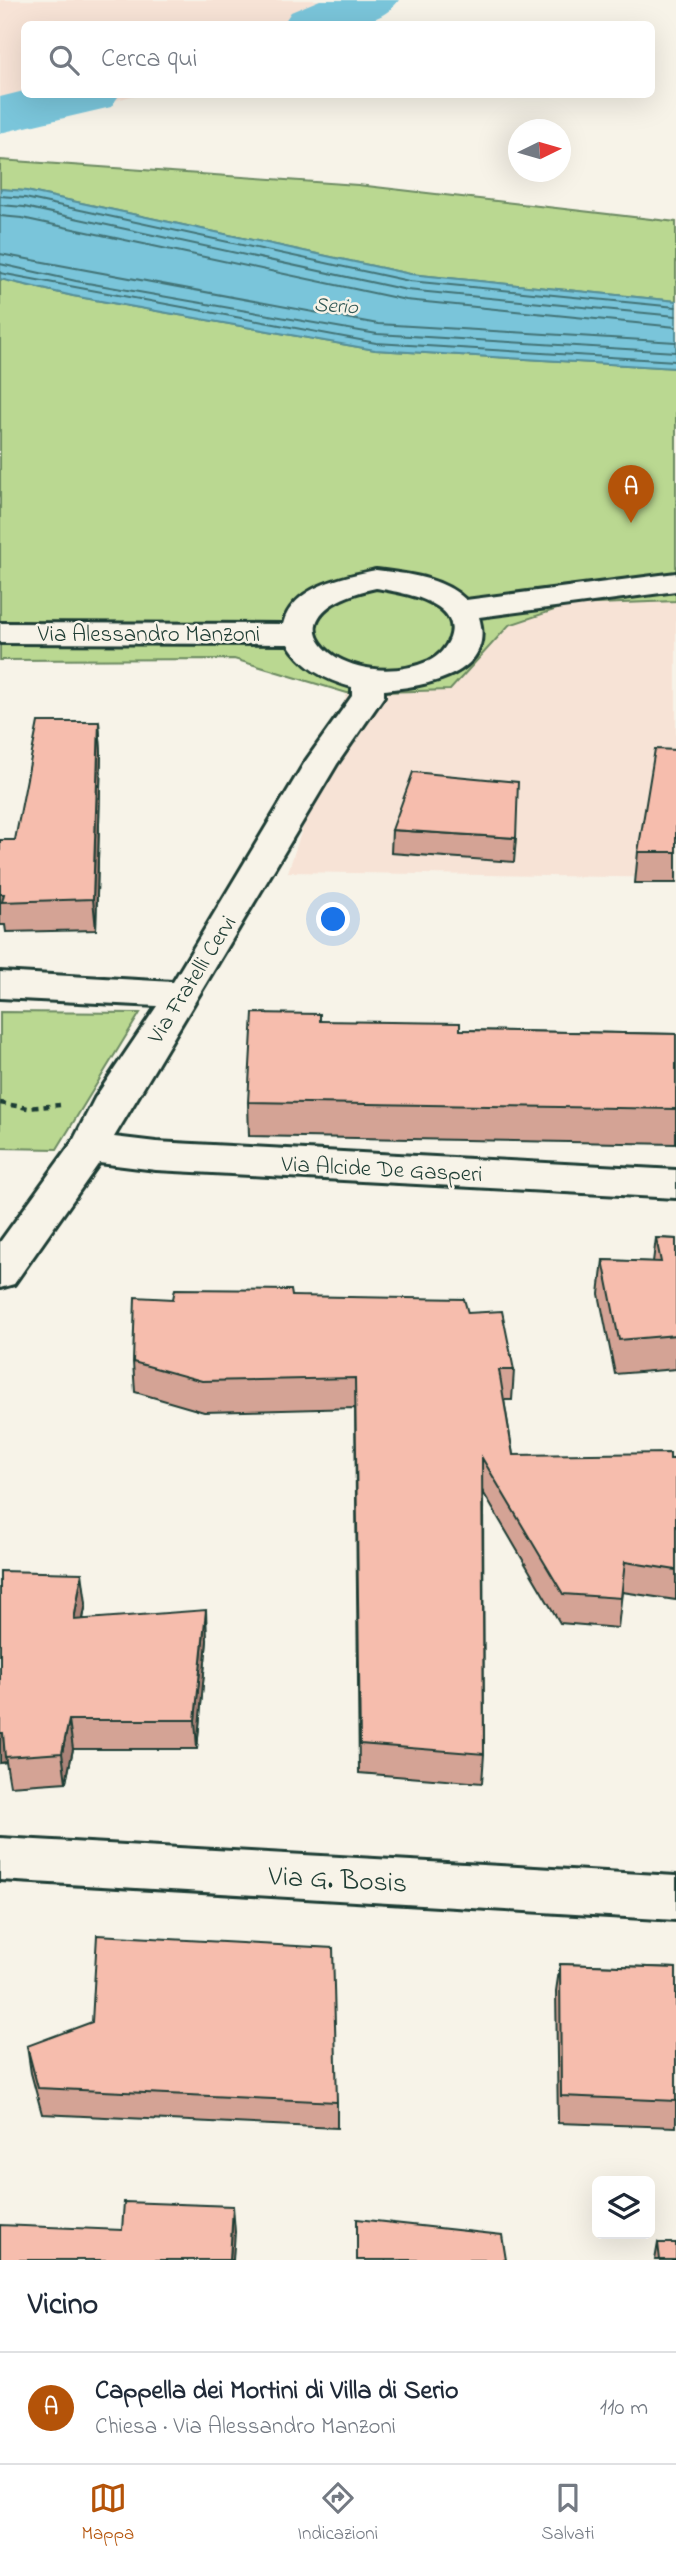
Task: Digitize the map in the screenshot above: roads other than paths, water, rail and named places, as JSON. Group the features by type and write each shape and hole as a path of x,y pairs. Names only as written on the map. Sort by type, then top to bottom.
{"street":[{"path":"376,579 426,586 447,596 461,610 468,623 469,636 463,650 451,662 414,678 368,680 335,671 310,655 299,634 301,618 311,603 328,591 376,579"},
{"path":"461,610 676,582"},
{"name":"Via Alessandro Manzoni","path":"0,633 299,634"},
{"name":"Via Fratelli Cervi","path":"0,1273 89,1148 109,1108 183,995 322,762 368,696 368,680"},
{"path":"0,985 183,995"},
{"name":"Via Alcide De Gasperi","path":"89,1148 156,1156 676,1184"},
{"name":"Via G. Bosis","path":"0,1859 676,1898"}],"water":[{"name":"Serio","path":"0,189 26,191 410,274 676,301 676,368 375,350 73,296 0,279"}],"waterway":[{"path":"319,21 370,0"},
{"path":"0,115 73,98"}],"place":[{"name":"Cappella dei Mortini di Villa di Serio","path":"631,523"}]}
